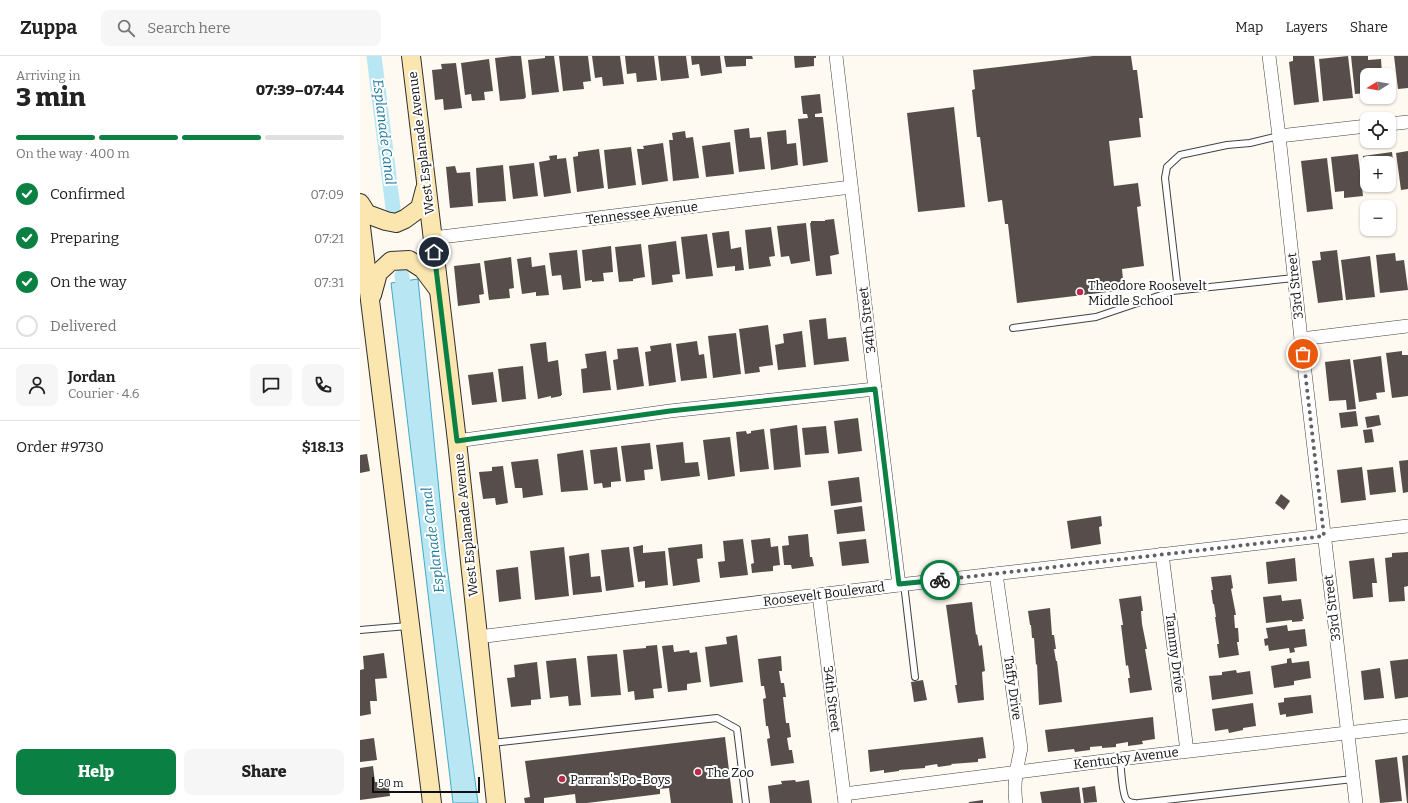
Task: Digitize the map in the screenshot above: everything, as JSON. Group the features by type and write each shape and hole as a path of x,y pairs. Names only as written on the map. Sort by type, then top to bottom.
{"main road":[{"name":"West Esplanade Avenue","path":"411,56 457,441 496,803"},
{"path":"360,203 367,214 396,223 405,219 420,208 426,184"},
{"path":"360,219 432,803"},
{"path":"370,300 378,273 391,261 409,260 423,269 439,292"}],"street":[{"name":"34th Street","path":"836,56 875,389 902,584"},
{"name":"33rd Street","path":"1269,56 1356,803"},
{"path":"1396,123 1408,122"},
{"path":"1279,136 1360,127"},
{"name":"Tennessee Avenue","path":"432,238 851,187"},
{"path":"1301,339 1408,326"},
{"path":"457,441 670,411 875,389"},
{"name":"Roosevelt Boulevard","path":"478,637 902,584 1408,526"},
{"name":"Tammy Drive","path":"1162,554 1187,751"},
{"name":"Taffy Drive","path":"996,574 1021,748 1015,772 1014,790 1016,803"},
{"name":"34th Street","path":"819,595 844,798"},
{"name":"Kentucky Avenue","path":"844,798 1015,772 1408,726"}],"lane":[{"path":"1178,290 1164,178 1167,167 1180,155 1227,145 1250,143 1279,136"},
{"path":"1013,328 1096,317 1178,290 1294,278"},
{"path":"902,584 915,676"},
{"path":"360,630 410,626"},
{"path":"490,743 717,718 737,729 746,803"},
{"path":"1120,759 1126,799 1135,803"},
{"path":"1139,803 1353,779"}],"water":[{"path":"418,279 445,551 478,803 453,803 391,283"}],"building":[{"path":"521,56 526,97 524,99 500,101 495,58"},
{"path":"545,56 554,56 559,92 532,95 528,60 545,58"},
{"path":"559,56 588,56 591,81 583,82 584,89 563,91"},
{"path":"592,56 620,56 624,84 603,86 602,77 595,78"},
{"path":"625,56 654,56 657,80 637,82 636,73 627,74"},
{"path":"658,56 686,56 689,78 661,81"},
{"path":"691,56 720,56 722,73 701,76 699,64 692,65"},
{"path":"724,56 752,56 753,59 746,59 746,66 726,67"},
{"path":"794,56 816,56 816,58 814,58 814,66 795,68"},
{"path":"1093,56 1131,56 1133,70 1137,70 1143,118 1139,118 1141,137 1109,141 1114,186 1138,183 1141,206 1137,207 1144,266 1122,269 1124,290 1017,303 1008,224 1005,224 1002,200 988,202 980,137 977,137 972,90 975,89 973,70"},
{"path":"1293,56 1314,56 1319,102 1294,105 1289,62 1293,61"},
{"path":"1348,56 1353,98 1323,101 1319,59"},
{"path":"1351,56 1368,56 1368,60 1381,59 1382,68 1360,68 1360,94 1355,94"},
{"path":"1394,56 1408,56 1408,88 1398,89"},
{"path":"489,59 493,91 484,92 485,100 472,101 471,94 465,95 461,63"},
{"path":"456,63 462,108 444,110 443,99 435,100 432,70 442,69 441,64"},
{"path":"820,94 822,113 815,114 815,117 823,117 828,162 803,166 798,119 808,118 807,114 803,114 801,96"},
{"path":"954,107 965,207 918,212 907,113"},
{"path":"749,128 750,138 761,137 765,169 739,172 734,130"},
{"path":"786,130 787,144 796,143 798,165 771,170 767,132"},
{"path":"685,131 686,138 693,137 699,178 673,181 669,140 673,140 672,133"},
{"path":"730,142 734,174 706,177 702,146"},
{"path":"663,143 668,181 642,185 637,149 644,149 643,146"},
{"path":"631,147 636,185 608,189 604,150"},
{"path":"599,149 604,188 577,192 573,157 578,156 578,152"},
{"path":"1408,151 1408,189 1401,190 1396,153"},
{"path":"1392,152 1392,156 1363,156"},
{"path":"1358,154 1360,192 1363,192 1363,196 1344,198 1344,191 1335,192 1331,157"},
{"path":"557,155 557,159 566,158 571,193 544,197 539,162 550,160 549,156"},
{"path":"1327,158 1333,209 1307,212 1301,161"},
{"path":"534,163 538,196 513,199 509,166"},
{"path":"503,165 506,201 478,203 476,168"},
{"path":"455,166 457,173 470,172 473,206 450,208 446,167"},
{"path":"834,219 839,254 830,256 832,274 816,276 810,223 811,221 825,221"},
{"path":"806,223 810,261 791,264 789,256 781,257 777,226"},
{"path":"771,227 775,256 769,257 771,266 749,269 745,230"},
{"path":"729,231 731,249 741,247 744,270 735,271 735,266 717,268 712,233"},
{"path":"707,234 713,276 686,279 681,237"},
{"path":"676,241 680,274 672,275 673,282 652,285 648,245"},
{"path":"641,244 645,277 633,279 633,281 619,282 615,247"},
{"path":"611,246 613,272 603,273 604,281 585,281 582,250"},
{"path":"577,250 581,288 563,290 561,275 552,276 549,253"},
{"path":"1337,250 1343,300 1318,303 1312,261 1321,260 1320,252"},
{"path":"1395,253 1396,261 1404,260 1408,290 1380,293 1376,255"},
{"path":"1370,256 1375,297 1346,300 1341,260"},
{"path":"511,257 514,288 509,289 510,298 489,300 484,261"},
{"path":"531,257 532,267 545,265 549,295 536,296 536,292 522,294 517,259"},
{"path":"480,263 484,294 479,295 480,303 458,306 454,266"},
{"path":"826,318 828,339 846,337 849,361 814,365 809,320"},
{"path":"768,325 773,365 759,367 760,372 745,374 739,329"},
{"path":"802,331 806,367 778,370 775,345 784,343 783,334"},
{"path":"736,333 741,374 713,378 708,336"},
{"path":"697,341 699,355 704,354 707,378 681,381 676,344"},
{"path":"546,342 548,362 558,360 562,395 538,399 530,344"},
{"path":"671,343 676,382 649,386 645,352 651,351 650,346"},
{"path":"638,347 644,386 617,390 613,360 618,359 617,349"},
{"path":"606,351 611,390 583,393 581,369 587,368 585,354"},
{"path":"1402,351 1402,355 1408,355 1408,396 1392,398 1386,353"},
{"path":"1381,356 1385,392 1376,393 1377,399 1359,402 1353,360"},
{"path":"1350,359 1356,409 1347,410 1346,400 1329,401 1325,362"},
{"path":"523,366 526,399 502,402 498,369"},
{"path":"493,372 497,402 472,405 468,375"},
{"path":"1356,411 1358,426 1341,428 1339,413"},
{"path":"1379,415 1381,425 1367,428 1365,417"},
{"path":"858,418 862,451 838,454 834,421"},
{"path":"797,425 801,467 774,470 770,429"},
{"path":"826,426 829,453 805,455 802,428"},
{"path":"764,429 769,469 740,472 736,432 746,431 747,434 751,433 751,431"},
{"path":"1372,429 1374,442 1365,443 1363,430"},
{"path":"730,437 735,476 708,480 703,440"},
{"path":"683,442 685,463 698,462 700,476 661,481 656,445"},
{"path":"650,443 653,469 644,470 645,480 626,482 621,446"},
{"path":"617,447 621,481 611,482 611,487 603,488 602,483 594,484 590,450"},
{"path":"583,450 588,490 561,492 557,454"},
{"path":"367,454 370,471 360,473 360,455"},
{"path":"538,459 543,495 523,498 522,488 515,488 511,462"},
{"path":"1408,460 1408,492 1403,493 1399,461"},
{"path":"503,466 508,503 496,505 495,498 483,499 479,472 492,471 492,467"},
{"path":"1362,467 1366,500 1341,503 1337,470"},
{"path":"1393,467 1396,492 1370,495 1367,470"},
{"path":"859,477 862,502 831,506 828,481"},
{"path":"1281,494 1290,501 1284,510 1275,503"},
{"path":"862,506 865,531 837,534 834,510"},
{"path":"1101,516 1102,526 1099,527 1101,544 1071,549 1067,521"},
{"path":"808,534 810,557 812,557 814,566 792,569 791,565 784,565 782,546 789,545 788,536"},
{"path":"770,538 771,547 778,546 780,565 773,566 773,571 752,573 751,564 754,563 751,540"},
{"path":"743,539 748,575 720,578 718,562 725,561 723,541"},
{"path":"866,539 869,563 842,566 839,542"},
{"path":"702,544 703,558 697,559 700,582 673,586 668,548"},
{"path":"643,545 643,553 665,551 668,585 645,588 645,581 638,582 633,547"},
{"path":"564,547 569,596 535,600 530,551"},
{"path":"629,547 634,587 606,591 601,550"},
{"path":"1408,552 1408,586 1404,587 1405,601 1389,602 1385,558 1392,557 1392,553"},
{"path":"589,553 591,577 600,576 602,592 573,595 569,556"},
{"path":"1295,558 1297,581 1268,584 1266,562"},
{"path":"1374,558 1377,583 1372,583 1373,597 1353,599 1349,561"},
{"path":"518,567 521,599 499,602 496,570"},
{"path":"1231,575 1233,588 1231,589 1236,615 1234,615 1235,628 1238,628 1239,642 1237,642 1239,655 1219,658 1217,644 1219,644 1211,590 1213,590 1211,577"},
{"path":"1281,595 1282,601 1301,599 1303,621 1292,622 1292,620 1266,623 1263,597"},
{"path":"1141,596 1143,611 1141,611 1142,624 1152,690 1130,693 1128,678 1130,678 1128,665 1126,666 1121,625 1123,625 1119,599"},
{"path":"972,602 976,635 977,634 979,646 982,645 985,671 982,672 984,700 958,703 946,605"},
{"path":"1050,608 1052,635 1054,635 1056,649 1054,649 1062,702 1039,705 1034,638 1032,638 1028,611"},
{"path":"1287,625 1288,631 1305,629 1307,646 1294,648 1295,652 1290,653 1289,648 1269,651 1268,645 1265,646 1264,639 1268,638 1266,628"},
{"path":"737,635 743,682 710,687 705,647 727,644 726,637"},
{"path":"657,645 662,688 653,689 654,698 635,700 634,691 628,692 623,650 646,648 646,646"},
{"path":"673,645 674,652 689,650 690,653 697,652 701,682 687,684 687,690 668,692 662,646"},
{"path":"384,653 387,678 375,679 377,701 370,701 371,714 360,716 360,670 364,669 363,656"},
{"path":"617,654 621,695 591,697 587,656"},
{"path":"781,656 782,671 779,671 781,683 784,683 786,697 783,697 786,723 789,723 791,737 787,738 789,750 792,750 794,763 771,766 767,739 770,738 768,726 766,726 763,699 766,698 764,686 761,686 758,659"},
{"path":"576,658 581,705 569,706 568,696 550,698 546,661"},
{"path":"1291,658 1292,663 1309,661 1311,678 1294,681 1294,685 1274,688 1271,666 1287,663 1287,659"},
{"path":"1408,659 1408,697 1395,699 1390,661"},
{"path":"537,662 541,699 531,700 531,705 511,707 507,678 515,677 514,665"},
{"path":"1380,668 1384,698 1364,700 1361,671"},
{"path":"1236,670 1237,673 1250,671 1253,694 1212,700 1209,676 1222,675 1222,672"},
{"path":"923,680 927,700 914,702 911,682"},
{"path":"1311,695 1313,713 1286,717 1286,714 1280,715 1278,703 1284,702 1284,698"},
{"path":"1253,703 1256,726 1243,728 1243,730 1229,733 1228,729 1215,731 1212,709"},
{"path":"1153,717 1155,739 1142,741 1143,744 1128,746 1128,742 1116,744 1116,747 1102,748 1102,746 1090,747 1090,750 1075,752 1074,749 1048,752 1045,730"},
{"path":"725,737 733,803 671,803 669,788 660,789 660,794 587,803 576,803 575,794 544,798 544,803 525,803 524,798 530,797 525,761"},
{"path":"983,737 986,758 978,759 978,762 951,764 952,765 938,767 937,764 925,766 925,768 884,773 884,770 870,772 868,750"},
{"path":"374,738 377,760 360,762 360,740"},
{"path":"1408,755 1408,803 1407,803 1402,756"},
{"path":"1397,757 1402,801 1380,803 1375,760"},
{"path":"373,766 375,782 388,780 390,796 360,800 360,768"},
{"path":"795,780 796,782 809,780 812,803 770,803 768,786 782,784 781,781"},
{"path":"1095,786 1097,802 1084,803 1082,788"},
{"path":"1079,787 1081,803 1042,803 1040,792"},
{"path":"983,800 983,803 969,803 969,802"}],"waterway":[{"name":"Esplanade Canal","path":"374,56 393,208"},
{"name":"Esplanade Canal","path":"402,276 405,302"}],"way so far":[{"path":"940,580 1324,536 1303,354"}],"place":[{"name":"Theodore Roosevelt Middle School","path":"1080,292"},
{"name":"The Zoo","path":"698,772"},
{"name":"Parran's Po-Boys","path":"562,779"}],"route":[{"path":"434,252 457,441 670,411 875,389 899,584 940,580"}]}
